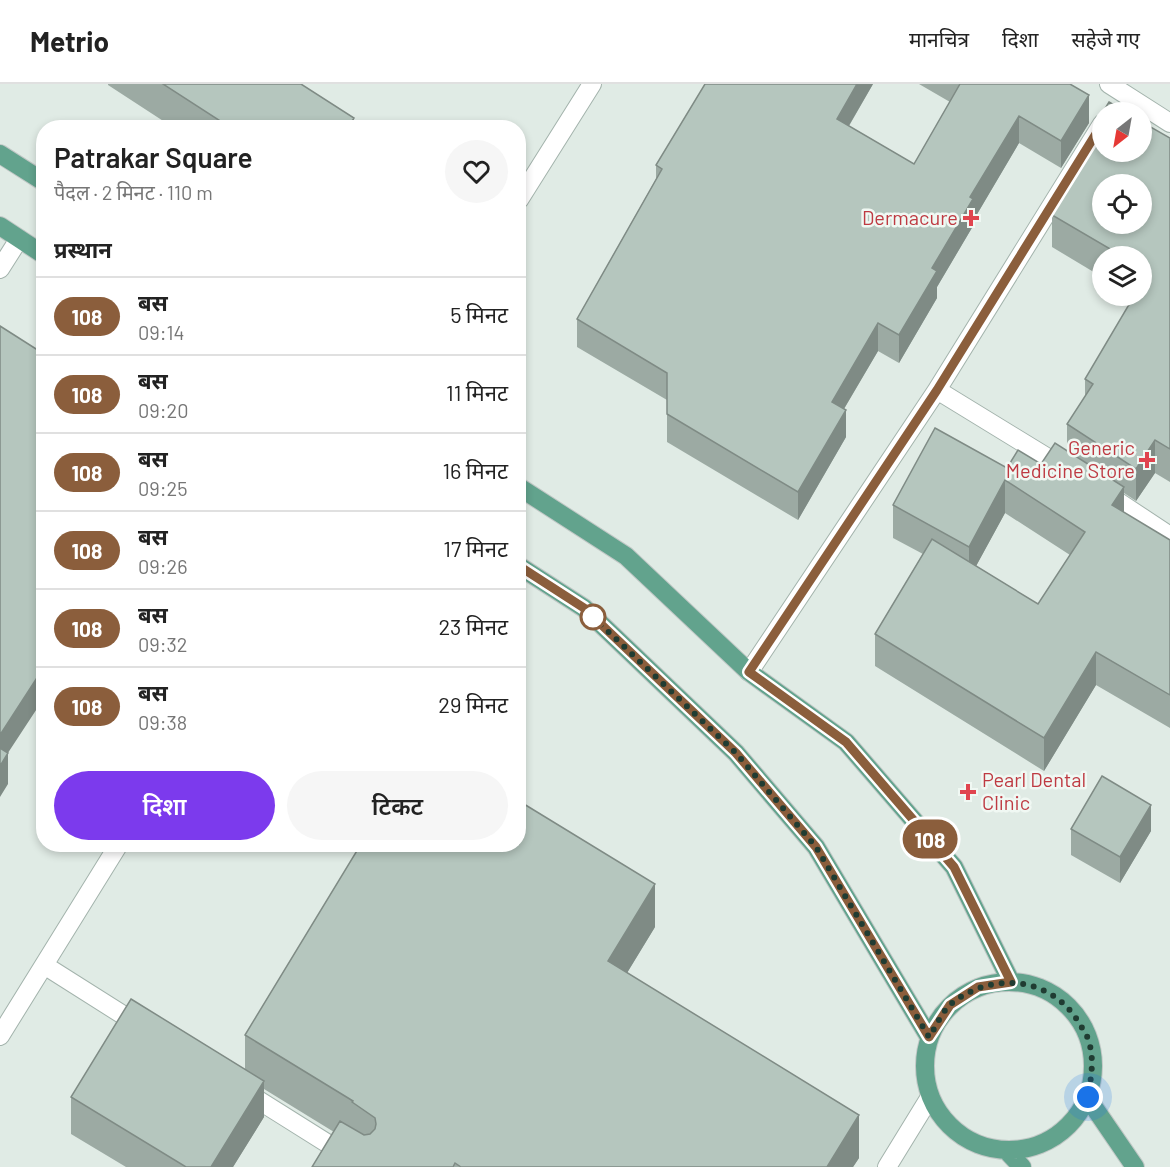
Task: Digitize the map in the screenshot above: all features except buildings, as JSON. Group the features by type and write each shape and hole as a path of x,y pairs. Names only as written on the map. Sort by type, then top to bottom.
{"main road":[{"path":"0,154 36,177"},
{"path":"0,226 36,250"},
{"path":"526,492 626,556 749,672 846,742 954,867 1011,982"},
{"path":"526,571 584,608 736,753 816,847 929,1037"},
{"path":"1011,982 1041,988 1070,1008 1088,1038 1093,1069 1088,1097 1067,1128 1037,1146 1006,1150 972,1142 947,1124 930,1097 924,1064 929,1037 950,1005 978,987 1011,982"},
{"path":"1088,1097 1135,1167"},
{"path":"1006,1150 1022,1167"}],"street":[{"path":"526,189 592,84"},
{"path":"1118,91 1170,123"},
{"path":"749,672 937,390 1092,140"},
{"path":"0,269 19,238"},
{"path":"937,390 1082,478 1170,536"},
{"path":"0,1036 114,852"},
{"path":"44,965 154,1035"},
{"path":"224,1079 365,1167"},
{"path":"887,1167 930,1097"}],"bus line":[{"name":"108","path":"526,571 584,608 736,753 816,847 929,1037 950,1005 978,987 1011,982 954,867 846,742 749,672 937,390 1092,140"}],"place":[{"name":"Dermacure","path":"971,218"},
{"name":"Generic Medicine Store","path":"1147,460"},
{"name":"Pearl Dental Clinic","path":"968,792"}],"route":[{"path":"593,617 736,753 816,847 929,1037 950,1005 978,987 1011,982 1041,988 1070,1008 1088,1038 1093,1069 1088,1097"}]}
